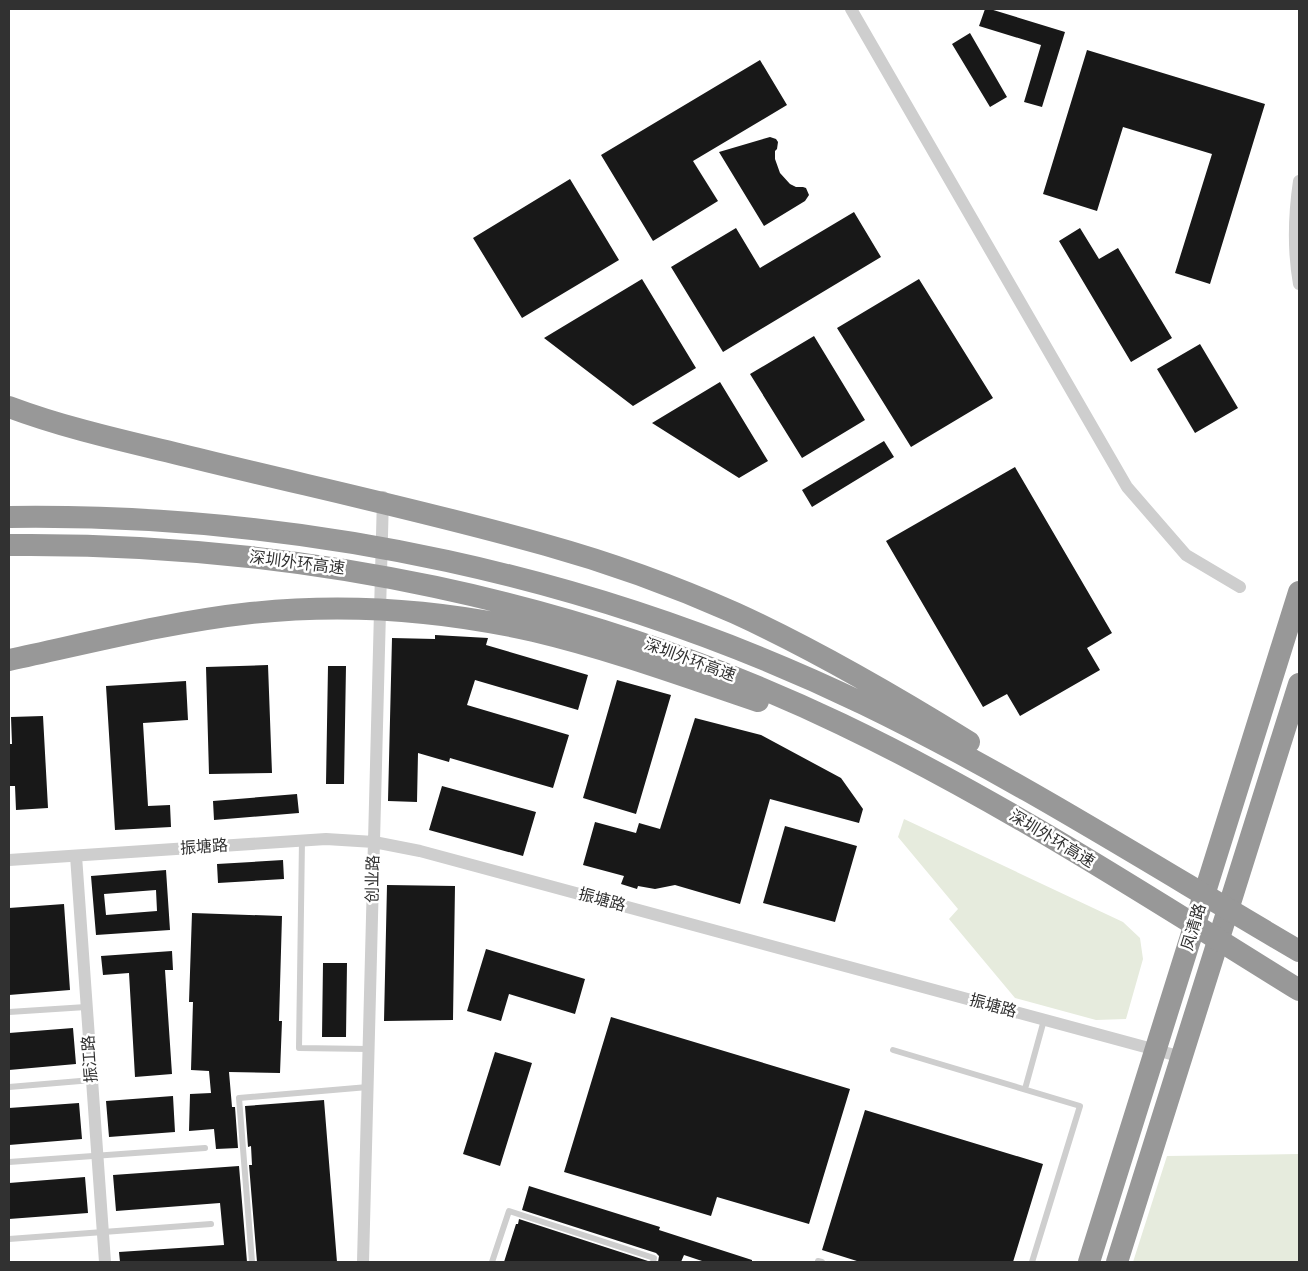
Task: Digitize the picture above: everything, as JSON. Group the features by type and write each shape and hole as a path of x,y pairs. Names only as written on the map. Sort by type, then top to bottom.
{"highway":[{"path":"9,407 63,425 544,544 600,561 681,590 785,637 884,690 1028,778 1119,843"},
{"name":"深圳外环高速","path":"9,517 167,522 261,530 329,539 455,562 585,596 705,636 776,664 846,696 973,760 1119,843 1299,951"},
{"name":"深圳外环高速","path":"9,545 122,546 280,560 359,571 484,597 588,625 699,663 806,708 949,778 1299,990"},
{"name":"凤清路","path":"1089,1262 1299,592"},
{"path":"9,660 158,627 251,613 327,608 422,613 516,627 609,651 768,705 910,758"},
{"name":"凤清路","path":"1117,1262 1299,684"}],"street":[{"path":"851,9 1127,488 1186,555 1240,587"},
{"path":"1299,181 1295,222 1296,270 1299,284"},
{"name":"创业路","path":"363,1262 383,495"},
{"name":"振塘路","path":"9,860 302,840 326,839 374,842 430,854 1182,1057"},
{"name":"振江路","path":"76,856 105,1262"}],"lane":[{"path":"302,840 299,1048 368,1049"},
{"path":"9,1012 86,1007"},
{"path":"1025,1089 1044,1020"},
{"path":"893,1050 1080,1106 1032,1262"},
{"path":"9,1087 92,1080"},
{"path":"252,1262 240,1098 368,1087"},
{"path":"9,1162 205,1148"},
{"path":"492,1262 509,1211 654,1258 653,1262"},
{"path":"9,1239 211,1224"}],"shaded area":[{"path":"904,819 1123,922 1140,938 1143,959 1126,1019 1096,1020 1015,998 949,919 958,909 898,837"},
{"path":"1299,1154 1299,1262 1133,1262 1167,1156"}],"building":[{"path":"985,9 1065,32 1042,107 1024,102 1041,45 979,26"},
{"path":"970,33 1007,97 990,107 952,44"},
{"path":"1087,50 1265,104 1210,284 1175,273 1212,154 1123,127 1097,211 1043,194"},
{"path":"760,60 787,105 693,161 718,201 653,241 601,155"},
{"path":"770,137 778,142 775,159 780,173 790,184 806,188 809,195 805,201 764,226 719,152"},
{"path":"570,179 619,260 522,318 473,238"},
{"path":"854,212 881,257 723,352 671,267 736,228 760,268"},
{"path":"1080,228 1099,259 1118,248 1172,338 1131,362 1059,241"},
{"path":"642,279 696,368 633,406 544,338"},
{"path":"919,279 993,398 911,447 837,328"},
{"path":"814,336 865,420 802,458 750,374"},
{"path":"1200,344 1238,408 1195,433 1157,369"},
{"path":"720,382 768,461 739,478 652,423"},
{"path":"884,441 894,457 812,507 802,490"},
{"path":"1015,467 1112,633 1087,648 1100,670 1020,716 1007,694 983,707 886,541"},
{"path":"435,635 488,638 486,645 588,675 578,710 475,680 467,705 569,735 553,788 450,758 449,762 418,753 417,802 388,801 392,638 435,639"},
{"path":"268,665 272,773 209,774 206,667"},
{"path":"328,666 346,666 344,784 326,784"},
{"path":"617,680 671,695 636,814 583,798"},
{"path":"186,681 188,720 143,723 148,806 170,805 171,827 115,830 106,686"},
{"path":"43,716 48,808 16,810 15,786 9,786 9,744 12,744 11,717"},
{"path":"695,718 761,735 841,778 863,809 859,823 770,799 740,904 675,885 655,889 638,886 637,889 621,884 624,876 583,865 595,822 636,833 639,823 660,829"},
{"path":"442,786 536,812 523,856 429,830"},
{"path":"297,794 299,813 214,820 213,801"},
{"path":"785,826 857,846 835,922 763,903"},
{"path":"283,860 284,879 218,883 217,864"},
{"path":"166,870 170,930 96,935 91,876","holes":["156,890 157,911 106,915 104,894"]},
{"path":"387,885 455,886 453,1020 384,1021"},
{"path":"64,904 70,990 9,995 9,908"},
{"path":"192,913 282,916 279,1021 282,1021 280,1073 229,1072 232,1107 235,1107 238,1148 216,1149 214,1129 189,1131 190,1094 211,1093 209,1071 191,1070 193,1002 189,1002"},
{"path":"486,949 585,979 575,1014 509,994 501,1021 467,1011"},
{"path":"172,951 173,970 165,970 172,1074 135,1077 129,973 103,975 101,956"},
{"path":"323,963 347,963 346,1037 322,1037"},
{"path":"611,1017 850,1089 809,1224 717,1197 711,1216 564,1172"},
{"path":"73,1028 76,1064 9,1070 9,1033"},
{"path":"495,1052 532,1063 500,1166 463,1154"},
{"path":"173,1096 175,1132 109,1137 106,1101"},
{"path":"324,1100 337,1262 257,1262 249,1165 252,1165 251,1146 248,1147 245,1106"},
{"path":"79,1103 82,1139 9,1145 9,1108"},
{"path":"865,1110 1043,1164 1013,1262 860,1262 822,1250"},
{"path":"239,1166 247,1262 120,1262 119,1252 224,1245 220,1203 116,1211 113,1175"},
{"path":"85,1177 88,1213 9,1219 9,1183"},
{"path":"529,1186 660,1227 659,1230 752,1260 752,1262 705,1262 684,1255 681,1262 658,1262 659,1256 656,1253 522,1210"},
{"path":"519,1219 648,1261 648,1262 504,1262"}]}
